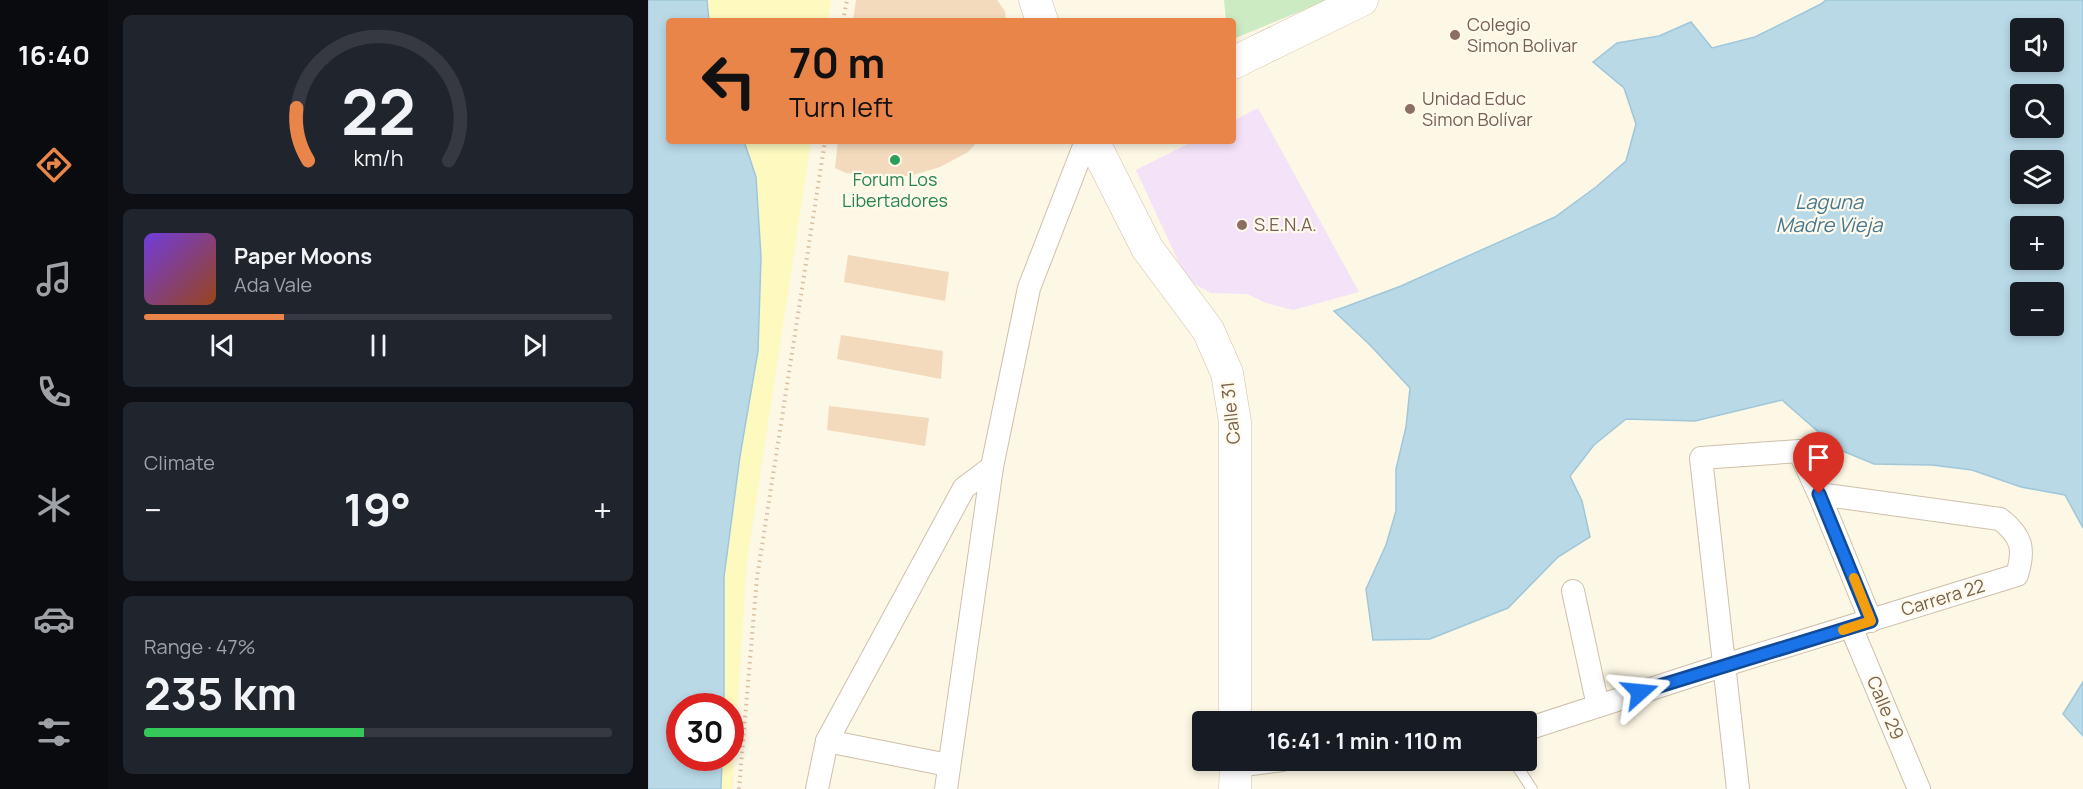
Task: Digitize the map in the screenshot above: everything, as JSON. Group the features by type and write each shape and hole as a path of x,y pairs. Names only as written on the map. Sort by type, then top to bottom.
{"street":[{"path":"1035,0 1041,18"},
{"path":"1236,62 1362,0"},
{"path":"946,789 992,467 1029,288 1085,144"},
{"name":"Calle 31","path":"1095,144 1147,248 1208,330 1227,373 1235,422 1236,711"},
{"name":"Calle 29","path":"1725,665 1701,458 1798,451 1819,494 1861,624 1919,789"},
{"path":"817,789 827,741 964,488 992,467"},
{"name":"Carrera 22","path":"1537,726 1725,665 2017,576 2022,557 2015,530 2000,519 1819,494"},
{"path":"1573,591 1598,706"},
{"path":"1725,665 1738,789"},
{"path":"827,741 948,765"}],"lane":[{"path":"1520,771 1532,789"}],"path":[{"path":"844,18 847,0"},
{"path":"739,789 757,579 825,144"}],"shaded area":[{"name":"S.E.N.A.","path":"1258,108 1359,292 1293,310 1266,303 1247,294 1211,293 1187,280 1136,170 1188,144 1236,144 1236,119"}],"green space":[{"path":"1224,0 1328,0 1236,38 1236,18 1226,18"}],"sand":[{"path":"707,0 831,0 828,18 709,18"},
{"path":"745,144 811,144 747,561 738,693 724,693 724,577 740,456 758,351 761,257 756,177"},
{"path":"722,771 733,771 732,789 721,789"}],"water":[{"path":"648,0 707,0 709,18 666,18 666,144 745,144 756,177 761,257 758,351 740,456 724,577 724,693 666,693 666,771 722,771 721,789 648,789"},
{"name":"Laguna Madre Vieja","path":"1826,0 2083,0 2083,528 2065,495 2021,487 1972,470 1932,465 1874,464 1838,449 1782,400 1695,421 1626,419 1594,445 1570,476 1582,501 1590,537 1558,557 1508,608 1430,639 1373,640 1366,589 1386,545 1396,511 1396,469 1406,427 1410,388 1334,311 1401,286 1555,217 1596,187 1626,161 1636,124 1624,88 1593,62 1617,43 1659,36 1691,22 1712,48 1755,37"},
{"path":"2083,682 2083,736 2063,714"}],"building":[{"path":"856,0 997,0 1005,11 1006,18 853,18"},
{"name":"Forum Los Libertadores","path":"838,144 975,144 968,152 940,167 910,176 892,177 846,173 835,168"},
{"path":"848,255 949,272 945,301 844,282"},
{"path":"841,335 943,351 941,379 837,359"},
{"path":"829,406 929,418 925,446 827,430"}],"slow traffic":[{"path":"1843,630 1871,621 1854,578"}],"place":[{"name":"Colegio Simon Bolivar","path":"1455,35"},
{"name":"Unidad Educ Simon Bolívar","path":"1410,109"},
{"name":"Forum Los Libertadores","path":"895,160"},
{"name":"S.E.N.A.","path":"1242,225"}],"route":[{"path":"1640,692 1871,621 1819,494"}]}
